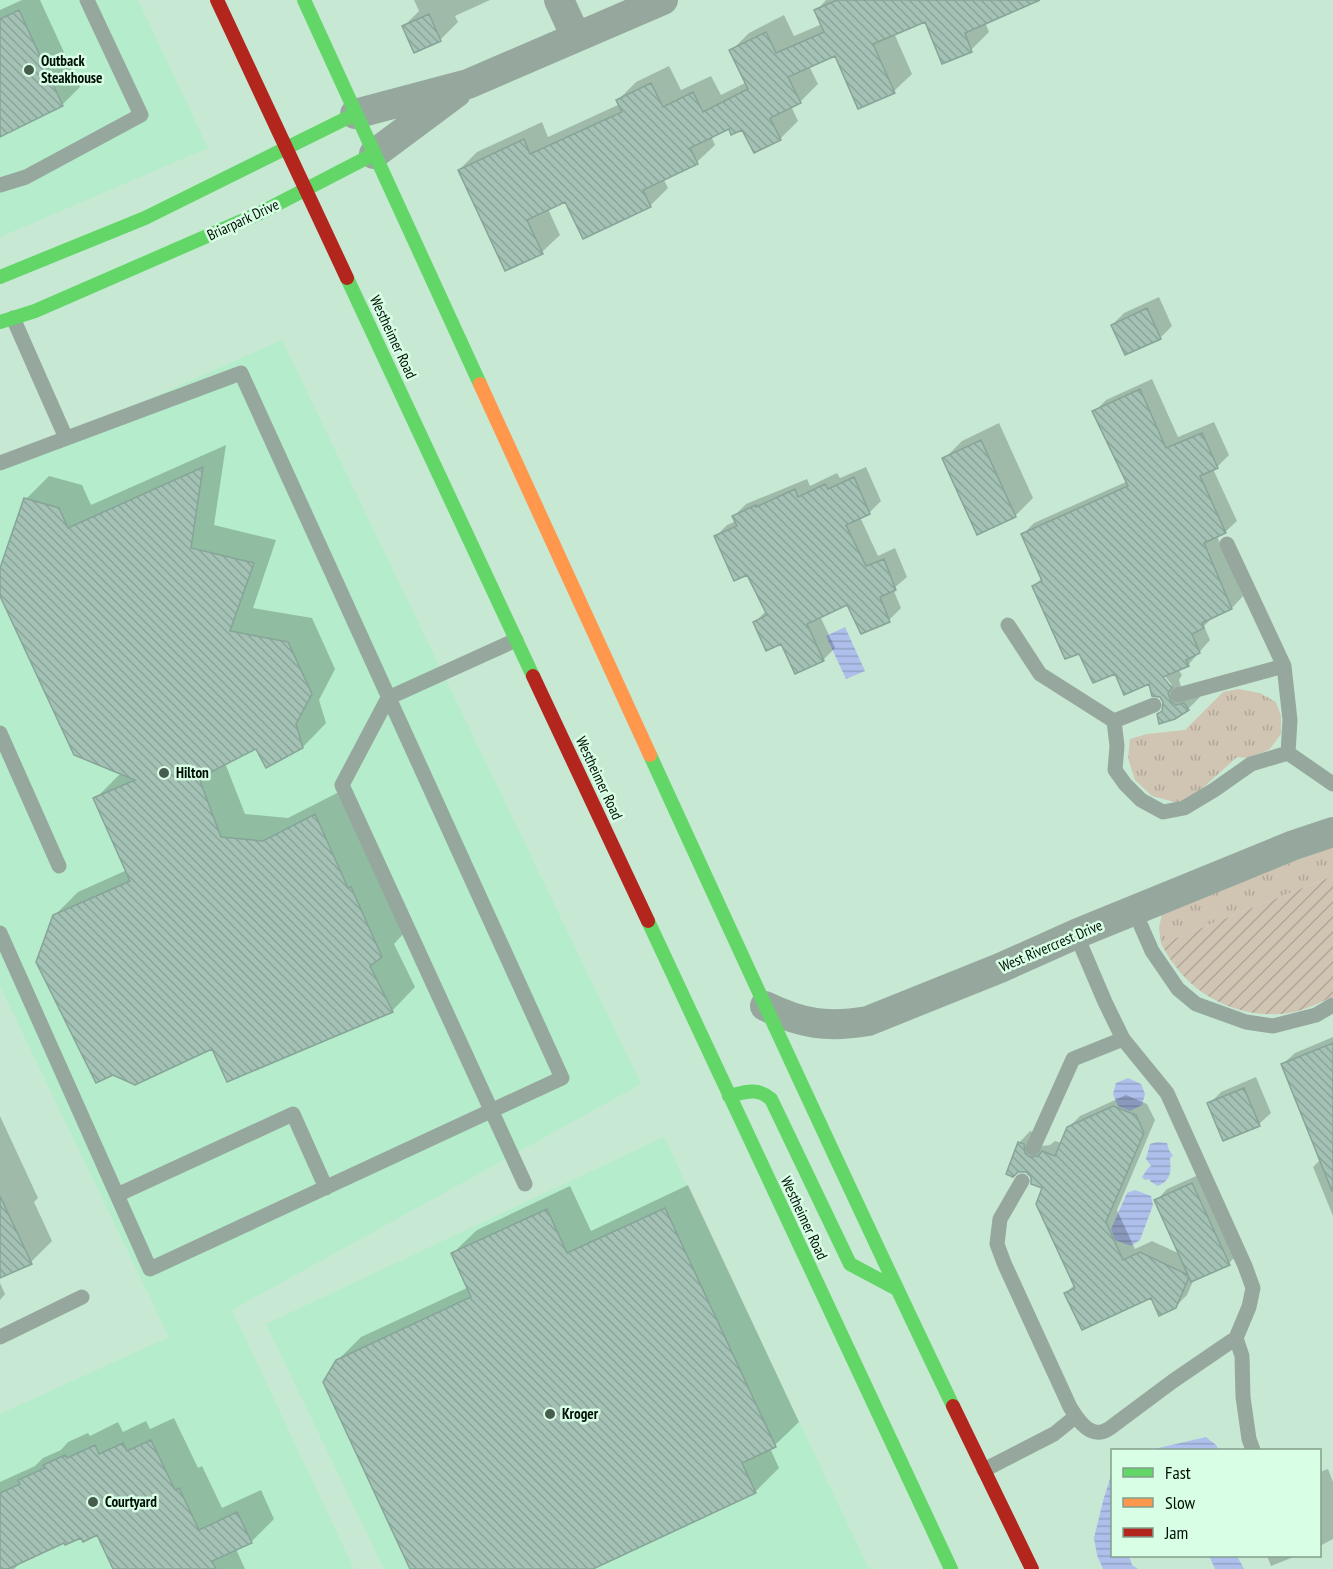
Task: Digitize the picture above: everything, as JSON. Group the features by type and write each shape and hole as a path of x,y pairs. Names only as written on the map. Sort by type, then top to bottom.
{"main road":[{"name":"Westheimer Road","path":"217,0 951,1569"},
{"path":"304,0 765,1006 897,1289 1032,1569"},
{"name":"Briarpark Drive","path":"0,277 145,218 356,114"},
{"name":"Briarpark Drive","path":"6,320 35,311 260,213 374,154"},
{"path":"729,1096 756,1089 771,1099 850,1264 897,1289"}],"street":[{"path":"560,0 576,37"},
{"name":"Briarpark Drive","path":"356,114 468,84 663,0"},
{"name":"Briarpark Drive","path":"374,154 468,84"},
{"name":"West Rivercrest Drive","path":"765,1006 789,1017 816,1024 868,1021 1000,968 1134,910 1333,831"}],"lane":[{"path":"0,185 26,177 141,115 87,0"},
{"path":"6,320 66,438"},
{"path":"0,463 241,373 562,1078 150,1269 0,933"},
{"path":"1227,544 1284,666 1290,720 1288,753"},
{"path":"1008,625 1040,674 1114,721"},
{"path":"516,640 388,698 342,785 525,1185"},
{"path":"1178,695 1284,666"},
{"path":"1114,721 1154,705"},
{"path":"1114,721 1117,746 1115,770 1141,800 1163,812 1184,808 1251,764 1288,753"},
{"path":"0,733 59,866"},
{"path":"1288,753 1333,784"},
{"path":"1134,910 1152,951 1178,989 1196,1004 1246,1022 1273,1026 1316,1015 1333,1005"},
{"path":"1022,1181 1000,1219 997,1244 1075,1417 1083,1425 1093,1432 1102,1432 1110,1428 1236,1338 1250,1307 1252,1288 1245,1266 1167,1093 1123,1040 1076,934"},
{"path":"1033,1148 1073,1059 1123,1040"},
{"path":"117,1195 294,1113 326,1188"},
{"path":"0,1337 82,1297"},
{"path":"1236,1338 1242,1356 1242,1397 1253,1449"},
{"path":"984,1470 1054,1434 1075,1417"}],"shaded area":[{"path":"0,0 138,0 208,148 0,237"},
{"path":"282,340 641,1084 232,1310 354,1569 0,1569 0,1414 169,1337 0,986 0,465"},
{"name":"Kroger","path":"664,1137 869,1569 384,1569 266,1324"}],"green space":[{"path":"1238,689 1260,693 1276,702 1281,716 1281,734 1269,750 1247,758 1237,757 1196,794 1178,803 1152,796 1135,780 1128,758 1130,739 1147,734 1185,730 1223,692"},
{"path":"1333,846 1333,876 1161,944 1159,928 1162,913"},
{"path":"1333,876 1333,997 1309,1007 1294,1012 1261,1014 1229,1006 1214,999 1187,980 1161,944"}],"water":[{"path":"845,627 865,671 846,679 826,636"},
{"path":"1128,1078 1141,1084 1145,1094 1142,1105 1130,1111 1118,1106 1113,1094 1116,1083"},
{"path":"1167,1143 1173,1156 1170,1158 1168,1178 1158,1186 1142,1177 1151,1166 1146,1159 1150,1144"},
{"path":"1135,1190 1151,1196 1153,1205 1140,1240 1131,1246 1115,1240 1111,1229 1127,1193"},
{"path":"1206,1437 1218,1449 1154,1449"},
{"path":"1111,1475 1111,1557 1129,1557 1132,1565 1138,1569 1103,1569 1097,1555 1094,1538"},
{"path":"1209,1557 1238,1557 1244,1569 1215,1569"}],"building":[{"path":"837,0 1040,0 965,33 972,52 942,64 925,22 873,44 895,93 858,109 835,56 788,77 801,103 770,118 781,140 754,153 742,130 731,135 729,129 690,148 698,164 643,190 651,207 583,239 565,202 527,220 543,254 505,271 458,170 524,139 530,154 622,112 616,100 651,83 663,107 693,92 703,112 748,89 729,50 766,32 776,53 824,32 814,10"},
{"path":"19,10 63,106 0,137 0,19"},
{"path":"429,14 441,41 414,53 402,26"},
{"path":"1147,308 1161,339 1125,355 1111,325"},
{"path":"1140,389 1166,448 1202,433 1218,468 1200,476 1226,533 1204,543 1232,609 1202,623 1204,628 1192,634 1200,653 1186,660 1189,666 1163,677 1172,688 1168,693 1171,701 1176,705 1184,703 1189,710 1175,719 1159,724 1157,714 1162,711 1163,702 1160,697 1152,696 1149,684 1124,695 1115,674 1093,683 1079,654 1065,659 1032,586 1042,581 1021,534 1128,486 1092,411"},
{"path":"981,440 1016,517 977,535 942,458"},
{"name":"Hilton","path":"203,467 191,548 254,563 230,631 288,642 312,694 296,724 303,748 266,768 256,749 199,778 221,837 263,841 315,814 382,957 370,966 393,1012 227,1082 212,1049 135,1085 113,1075 96,1083 36,962 53,915 130,881 93,798 135,780 74,755 0,596 0,568 24,498 59,508 68,528"},
{"path":"854,477 870,514 846,525 866,566 884,559 896,590 880,597 890,622 861,634 847,605 807,624 824,661 795,674 781,644 766,651 753,622 767,615 747,575 734,581 714,536 737,526 732,516 756,505 756,507 795,489 798,497 825,484 828,489"},
{"path":"1333,1043 1333,1191 1332,1191 1281,1064"},
{"path":"1244,1088 1260,1126 1223,1141 1207,1103"},
{"path":"1113,1106 1136,1115 1144,1133 1106,1222 1123,1260 1140,1252 1188,1275 1154,1200 1192,1183 1230,1265 1191,1282 1189,1277 1176,1308 1159,1316 1151,1298 1082,1330 1064,1293 1075,1288 1036,1204 1042,1188 1031,1184 1031,1177 1026,1172 1018,1172 1013,1177 1006,1174 1018,1142 1024,1144 1025,1153 1030,1157 1038,1156 1042,1151 1055,1156 1067,1127"},
{"path":"0,1196 32,1264 0,1278"},
{"name":"Kroger","path":"665,1208 776,1447 742,1463 756,1493 593,1569 410,1569 323,1382 336,1360 471,1297 451,1253 547,1209 567,1253"},
{"name":"Courtyard","path":"151,1440 175,1490 179,1488 199,1530 237,1512 252,1543 212,1561 216,1569 113,1569 97,1535 83,1542 81,1538 65,1545 64,1543 8,1569 0,1569 0,1493 20,1484 18,1480 45,1468 43,1465 65,1455 67,1458 95,1445 99,1454 123,1443 127,1451"}],"traffic: fast":[{"path":"304,0 480,384"},
{"path":"0,277 145,218 355,114"},
{"path":"0,322 35,311 260,213 374,154"},
{"path":"347,278 533,676"},
{"path":"650,755 953,1406"},
{"path":"648,921 951,1569"},
{"path":"729,1096 756,1092 771,1099 850,1264 897,1289"}],"traffic: slow":[{"path":"480,384 650,755"}],"traffic: jam":[{"path":"217,0 347,278"},
{"path":"533,676 648,921"},
{"path":"953,1406 1032,1569"}],"place":[{"name":"Outback Steakhouse","path":"29,70"},
{"name":"Hilton","path":"164,773"},
{"name":"Kroger","path":"550,1414"},
{"name":"Courtyard","path":"93,1502"}]}
